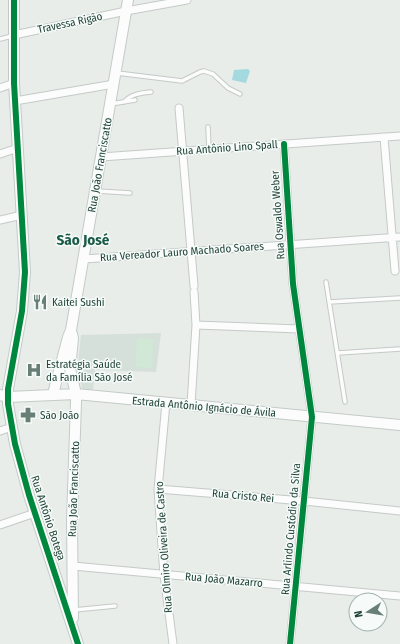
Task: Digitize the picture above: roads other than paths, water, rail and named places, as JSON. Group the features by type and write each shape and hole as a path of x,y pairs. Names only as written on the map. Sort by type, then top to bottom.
{"street":[{"name":"Rua Antônio Botega","path":"14,0 14,83 25,272 22,311 8,389 4,396 17,451 35,513 78,644"},
{"name":"Rua João Franciscatto","path":"53,394 71,330 128,0"},
{"name":"Travessa Rigão","path":"14,36 126,11 187,0"},
{"path":"0,88 14,83"},
{"path":"15,101 114,84"},
{"path":"179,108 196,325 191,405"},
{"name":"Rua Antônio Lino Spall","path":"101,157 400,136"},
{"path":"384,137 395,271"},
{"name":"Rua Oswaldo Weber","path":"284,144 293,284 299,329"},
{"path":"0,154 18,148"},
{"path":"0,220 22,215"},
{"name":"Rua Vereador Lauro Machado Soares","path":"84,259 400,237"},
{"path":"196,325 299,329"},
{"name":"Rua Arlindo Custódio da Silva","path":"290,644 312,417 299,329"},
{"name":"Rua João Franciscatto","path":"71,330 73,338 70,370 76,394 72,520 73,625"},
{"name":"Estrada Antônio Ignácio de Ávila","path":"4,396 76,394 400,425"},
{"name":"Rua Olmiro Oliveira de Castro","path":"166,403 158,489 164,575 173,644"},
{"path":"0,431 12,428"},
{"name":"Rua Cristo Rei","path":"158,489 304,501 400,511"},
{"path":"0,525 35,513"},
{"name":"Rua João Mazarro","path":"73,566 400,596"}],"lane":[{"path":"0,39 14,36"},
{"path":"116,73 182,81 204,71 213,74 228,88 240,94"},
{"path":"124,102 128,97 133,95 151,92"},
{"path":"110,104 135,100"},
{"path":"208,127 209,150"},
{"path":"95,191 130,193"},
{"path":"326,282 345,402"},
{"path":"330,302 400,298"},
{"path":"338,353 400,349"},
{"path":"73,610 114,606"}],"water":[{"path":"248,69 250,71 246,83 232,80 234,70"}],"place":[{"name":"Kaitei Sushi","path":"40,302"},
{"name":"Estratégia Saúde da Família São José","path":"34,370"},
{"name":"São João","path":"28,415"}],"district":[{"name":"São José","path":"83,240"}]}
